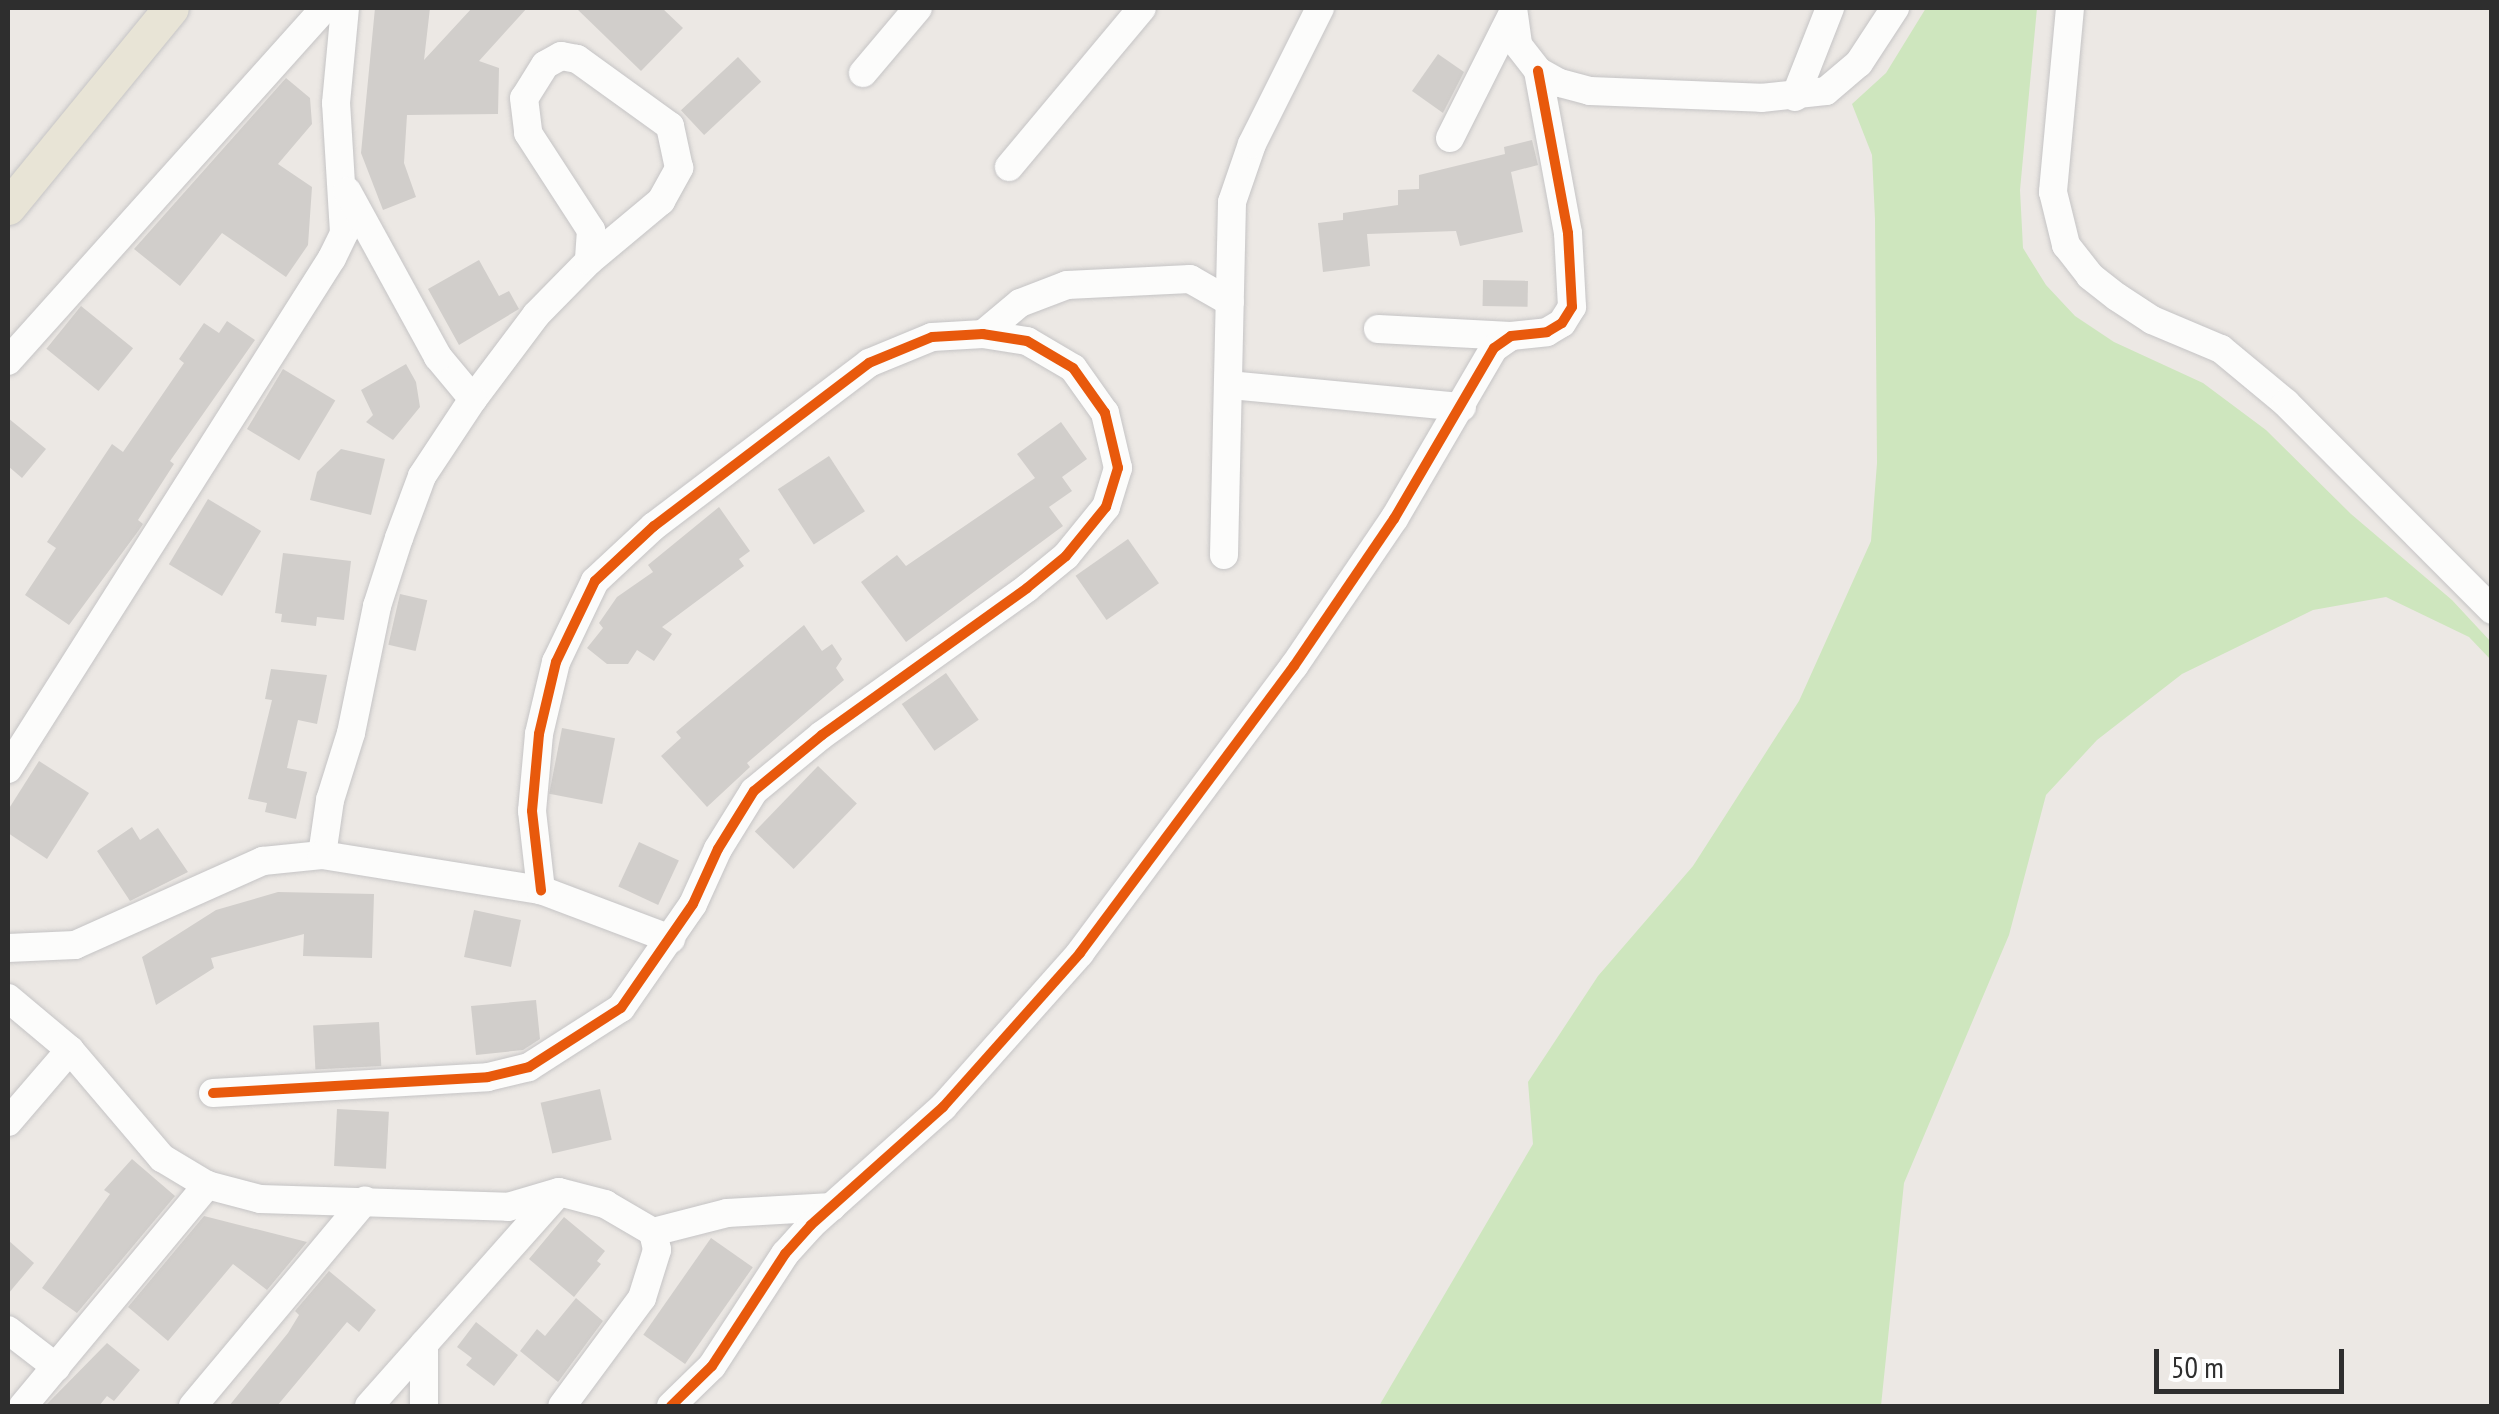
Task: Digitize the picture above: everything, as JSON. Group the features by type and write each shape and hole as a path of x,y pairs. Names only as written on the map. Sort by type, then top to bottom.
{"main road":[{"path":"8,207 171,8"}],"street":[{"path":"8,361 325,8"},
{"path":"8,768 332,258 344,233 336,103 345,8"},
{"path":"864,72 918,8"},
{"path":"1009,168 1142,8"},
{"path":"1224,555 1230,302 1227,263 1232,202 1252,144 1320,8"},
{"path":"1794,97 1830,8"},
{"path":"1513,10 1518,45 1538,71 1560,83 1590,91 1794,97 1826,91 1859,63 1895,8"},
{"path":"2070,8 2053,192 2066,245 2090,276 2117,297 2152,320 2221,349 2286,403 2492,610"},
{"path":"1450,138 1513,10"},
{"path":"322,855 330,800 351,733 377,606 422,476 472,399 536,315 589,261 660,201 679,168 670,126 577,59 561,56 545,65 524,98 528,133 591,230 589,261"},
{"path":"1378,329 1511,336 1547,332 1562,323 1572,307 1568,233 1538,71"},
{"path":"342,180 438,357 472,399"},
{"path":"983,334 1020,304 1066,284 1190,279 1230,302"},
{"path":"213,1093 488,1077 529,1067 621,1008 671,940 754,792 822,735 1066,556 1106,508 1118,468 1106,414 1073,368 1027,340 983,334 932,338 869,363 654,526 596,581 556,662 540,734 532,811 541,890"},
{"path":"670,1406 712,1366 786,1254 832,1207 944,1107 1080,953 1294,666 1394,519 1494,348 1511,336"},
{"path":"1229,386 1462,407"},
{"path":"8,948 75,945 263,860 322,855 541,890 671,940"},
{"path":"8,998 70,1050 150,1146 207,1184 260,1199 508,1207 559,1192 605,1204 653,1232 727,1213 832,1207"},
{"path":"8,1122 70,1050"},
{"path":"23,1406 207,1184"},
{"path":"369,1406 559,1192"},
{"path":"193,1406 365,1200"},
{"path":"562,1406 642,1298 657,1250 653,1232"},
{"path":"8,1330 56,1367"},
{"path":"424,1344 424,1406"}],"green space":[{"path":"1926,8 2037,8 2020,190 2023,248 2046,285 2075,316 2114,342 2203,383 2266,430 2351,514 2452,600 2491,642 2491,660 2469,637 2386,597 2313,610 2182,674 2097,740 2046,795 2009,935 1904,1183 1881,1406 1379,1406 1533,1144 1528,1082 1598,976 1693,866 1799,701 1871,541 1877,463 1875,219 1872,155 1852,104 1886,73"}],"building":[{"path":"375,8 430,8 424,60 472,8 527,8 479,61 499,68 498,114 407,115 404,163 416,197 383,210 361,153"},
{"path":"576,8 662,8 683,28 641,71"},
{"path":"1438,54 1464,72 1443,113 1412,91"},
{"path":"738,57 761,82 704,135 681,110"},
{"path":"286,78 310,98 312,124 278,164 312,187 308,245 286,277 222,233 180,286 134,249"},
{"path":"1532,140 1538,165 1511,172 1523,232 1460,246 1456,231 1367,234 1370,266 1323,272 1318,223 1343,220 1343,213 1398,205 1398,190 1419,189 1419,175 1505,154 1504,147"},
{"path":"479,260 499,296 509,291 519,309 459,345 428,289"},
{"path":"1483,280 1528,281 1528,307 1483,306"},
{"path":"81,306 133,348 98,391 46,349"},
{"path":"227,321 255,340 170,461 174,464 138,520 143,524 69,625 25,595 56,548 47,542 112,444 123,452 184,363 179,359 204,323 219,333"},
{"path":"406,364 416,382 420,407 393,440 366,422 373,415 361,390"},
{"path":"283,369 335,400 299,460 247,429"},
{"path":"8,418 46,449 22,478 8,466"},
{"path":"1061,422 1087,459 1062,477 1072,491 1049,507 1063,526 906,642 861,582 897,555 906,566 1035,478 1017,454"},
{"path":"341,449 385,459 371,515 310,500 317,472"},
{"path":"829,456 865,511 814,545 778,489"},
{"path":"208,499 261,531 222,596 169,564"},
{"path":"719,507 750,551 739,559 744,566 662,627 672,634 654,661 637,650 628,664 607,664 587,648 603,628 599,623 617,597 653,572 648,565"},
{"path":"1128,539 1159,583 1107,620 1076,576"},
{"path":"283,553 351,561 344,620 317,617 316,626 281,622 282,614 275,613"},
{"path":"400,594 427,600 416,651 388,645"},
{"path":"804,625 822,651 832,644 842,659 836,668 844,680 747,763 750,767 707,807 661,756 681,738 676,732"},
{"path":"271,669 327,675 317,724 298,720 287,768 307,772 296,819 265,812 267,803 248,799 272,700 265,699"},
{"path":"946,673 979,720 934,751 902,704"},
{"path":"562,728 615,738 602,804 549,794"},
{"path":"39,761 89,793 47,859 8,833 8,810"},
{"path":"818,766 857,804 794,869 755,831"},
{"path":"132,827 140,840 158,828 188,872 130,901 97,851"},
{"path":"639,842 679,861 658,905 618,886"},
{"path":"278,892 374,894 372,958 303,956 304,934 211,958 214,968 156,1005 142,957 216,910"},
{"path":"474,910 521,920 511,967 464,957"},
{"path":"536,1000 540,1039 523,1050 476,1055 471,1006"},
{"path":"379,1022 381,1066 315,1069 313,1025"},
{"path":"600,1089 612,1140 552,1153 541,1103"},
{"path":"337,1109 389,1112 386,1169 334,1166"},
{"path":"132,1159 175,1196 77,1313 42,1288 110,1194 104,1190"},
{"path":"204,1216 307,1242 267,1290 233,1264 168,1341 128,1307"},
{"path":"564,1217 605,1251 597,1261 601,1264 574,1297 529,1259"},
{"path":"711,1238 753,1267 685,1364 643,1335"},
{"path":"8,1240 34,1263 8,1294"},
{"path":"329,1271 376,1310 359,1332 347,1322 277,1406 229,1406 288,1333 299,1315 295,1311"},
{"path":"576,1298 603,1321 558,1382 520,1351 537,1329 545,1336"},
{"path":"476,1322 518,1355 494,1386 466,1365 472,1358 457,1347"},
{"path":"107,1343 140,1370 114,1401 107,1396 99,1406 45,1406"}],"cycle path":[{"path":"671,1406 712,1366 785,1254 811,1225 943,1107 1080,953 1294,666 1394,519 1494,348 1511,336 1547,332 1562,323 1572,307 1568,233 1538,71"},
{"path":"213,1093 488,1077 529,1067 621,1008 693,904 718,849 754,791 822,735 1027,588 1066,556 1106,507 1118,468 1105,413 1073,368 1027,341 983,334 932,337 869,363 654,526 595,581 556,662 539,734 532,811 541,890"}]}
